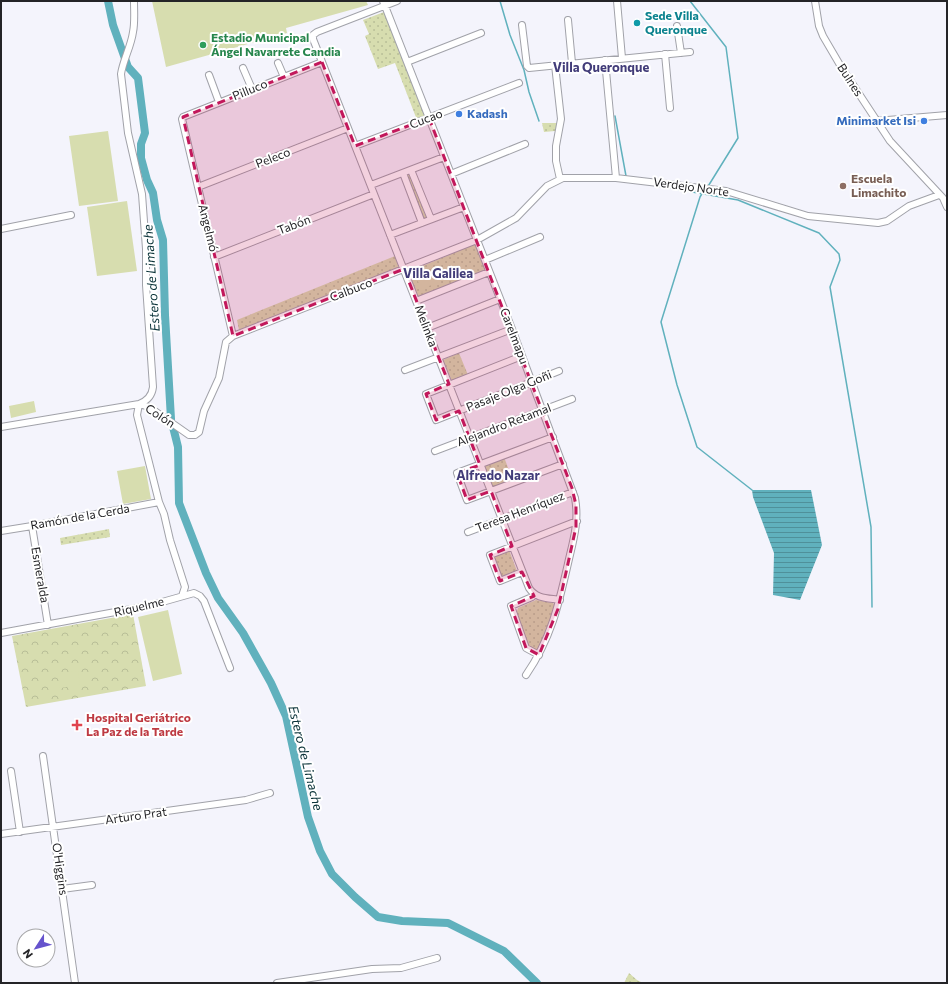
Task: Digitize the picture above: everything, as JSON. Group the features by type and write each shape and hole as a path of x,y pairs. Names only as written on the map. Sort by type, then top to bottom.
{"street":[{"path":"134,1 134,31 129,50 122,65 121,74 128,133 142,194 153,387 150,396 139,404 137,415 159,502 164,514 170,540 185,587 182,596"},
{"path":"384,3 397,1"},
{"path":"617,1 622,58"},
{"name":"Bulnes","path":"815,1 819,26 823,36 876,121 890,141 942,198 947,207"},
{"name":"Melinka","path":"384,3 317,32 313,35 313,39 522,572 529,588 534,594"},
{"name":"Carelmapu","path":"384,3 512,329 563,464 576,505 577,521 560,600 552,626 539,655 526,675"},
{"path":"568,20 572,64"},
{"path":"522,25 527,66 529,68 690,52"},
{"path":"678,26 681,53"},
{"path":"407,62 481,33"},
{"path":"665,54 670,108"},
{"path":"605,60 616,178"},
{"name":"Pilluco","path":"182,121 183,117 322,62"},
{"path":"278,63 284,77"},
{"path":"555,65 561,120 556,146 556,161 560,179"},
{"path":"243,68 252,89"},
{"path":"209,75 219,102"},
{"name":"Cucao","path":"355,146 519,83"},
{"path":"876,121 947,115"},
{"name":"Angelmó","path":"182,121 233,336"},
{"name":"Peleco","path":"198,187 348,128"},
{"path":"451,174 525,144"},
{"path":"371,186 444,157"},
{"path":"411,170 431,220"},
{"path":"403,173 422,223"},
{"name":"Verdejo Norte","path":"477,240 516,218 544,189 560,179 567,177 616,178 726,191 808,216 878,224 887,221 910,206 939,195"},
{"name":"Tabón","path":"214,257 374,194"},
{"path":"390,236 464,207"},
{"path":"1,229 71,215"},
{"path":"485,260 540,237"},
{"name":"Calbuco","path":"226,342 233,336 477,240"},
{"path":"416,301 490,272"},
{"path":"427,328 500,300"},
{"path":"405,370 512,329"},
{"name":"Colón","path":"1,427 139,404 149,407 189,435 193,436 200,430 204,411 219,378 226,342"},
{"path":"449,384 522,356"},
{"name":"Pasaje Olga Goñi","path":"449,384 426,394 436,420 559,371"},
{"name":"Alejandro Retamal","path":"435,451 572,399"},
{"path":"553,437 457,473 468,500 563,464"},
{"name":"Teresa Henríquez","path":"468,532 573,492"},
{"name":"Ramón de la Cerda","path":"1,531 159,502"},
{"path":"522,572 500,581 490,555 577,521"},
{"name":"Esmeralda","path":"32,526 48,625"},
{"name":"Riquelme","path":"1,633 148,606 194,594 202,598 230,668"},
{"path":"539,655 526,648 511,606 532,597 534,594 538,597 560,600"},
{"name":"O'Higgins","path":"43,756 75,983"},
{"path":"11,771 20,832"},
{"name":"Arturo Prat","path":"1,834 246,800 270,793"},
{"path":"62,889 92,885"},
{"path":"277,983 372,969 401,968 437,958"}],"highlighted area":[{"path":"322,62 355,146 429,118 572,488 576,505 576,527 558,609 539,655 526,648 511,606 534,596 522,572 500,581 490,555 512,546 491,491 467,500 457,473 480,465 459,411 436,420 426,394 449,384 404,269 233,336 183,117"}],"green space":[{"name":"Estadio Municipal Ángel Navarrete Candia","path":"152,1 366,1 368,5 286,28 287,33 166,67"},
{"path":"384,12 425,117 417,120 395,63 378,69 365,36 369,34 363,20"},
{"path":"542,123 558,123 555,131 544,132"},
{"path":"108,131 118,201 79,206 69,136"},
{"path":"411,172 429,218 423,221 405,175"},
{"path":"127,201 137,271 97,276 87,207"},
{"path":"475,244 486,272 419,298 408,272"},
{"path":"395,256 399,268 239,330 237,320"},
{"path":"436,272 440,282 421,289 417,279"},
{"path":"459,353 468,375 452,381 443,360"},
{"path":"34,401 36,412 11,418 9,406"},
{"path":"504,457 513,481 493,488 484,465"},
{"path":"145,466 151,499 123,504 117,471"},
{"path":"109,529 110,537 61,545 60,538"},
{"path":"509,550 517,571 502,577 493,556"},
{"path":"536,600 553,603 556,607 538,652 528,648 516,614 518,608"},
{"path":"168,610 182,674 153,681 138,617"},
{"path":"133,614 146,686 26,707 12,636"},
{"path":"78,671 80,685 60,688 58,674"},
{"path":"629,973 637,980 643,983 624,983"}],"water":[{"path":"752,490 811,490 822,545 800,600 773,595 774,553 753,497"}],"waterway":[{"name":"Estero de Limache","path":"108,1 113,25 128,67 138,78 145,133 141,144 141,158 147,180 153,193 157,220 163,240 165,315 171,419"},
{"path":"500,1 510,35 524,70 529,92 539,121"},
{"path":"690,1 726,47 738,138 707,188"},
{"path":"615,116 626,176"},
{"path":"658,186 738,200 819,233 839,254 840,260 830,287 871,527 872,607"},
{"path":"703,192 700,197 661,322 677,385 697,447 752,490"},
{"name":"Estero de Limache","path":"173,427 178,447 179,503 206,573 218,598 243,633 271,683 286,716 308,817 320,851 332,874 378,917 402,921 448,923 504,951 537,983"}],"place":[{"name":"Sede Villa Queronque","path":"637,23"},
{"name":"Estadio Municipal Ángel Navarrete Candia","path":"203,45"},
{"name":"Kadash","path":"459,114"},
{"name":"Minimarket Isi","path":"924,121"},
{"name":"Escuela Limachito","path":"843,186"},
{"name":"Hospital Geriátrico La Paz de la Tarde","path":"77,725"}],"district":[{"name":"Villa Queronque","path":"601,67"},
{"name":"Villa Galilea","path":"438,273"},
{"name":"Alfredo Nazar","path":"498,475"}]}
